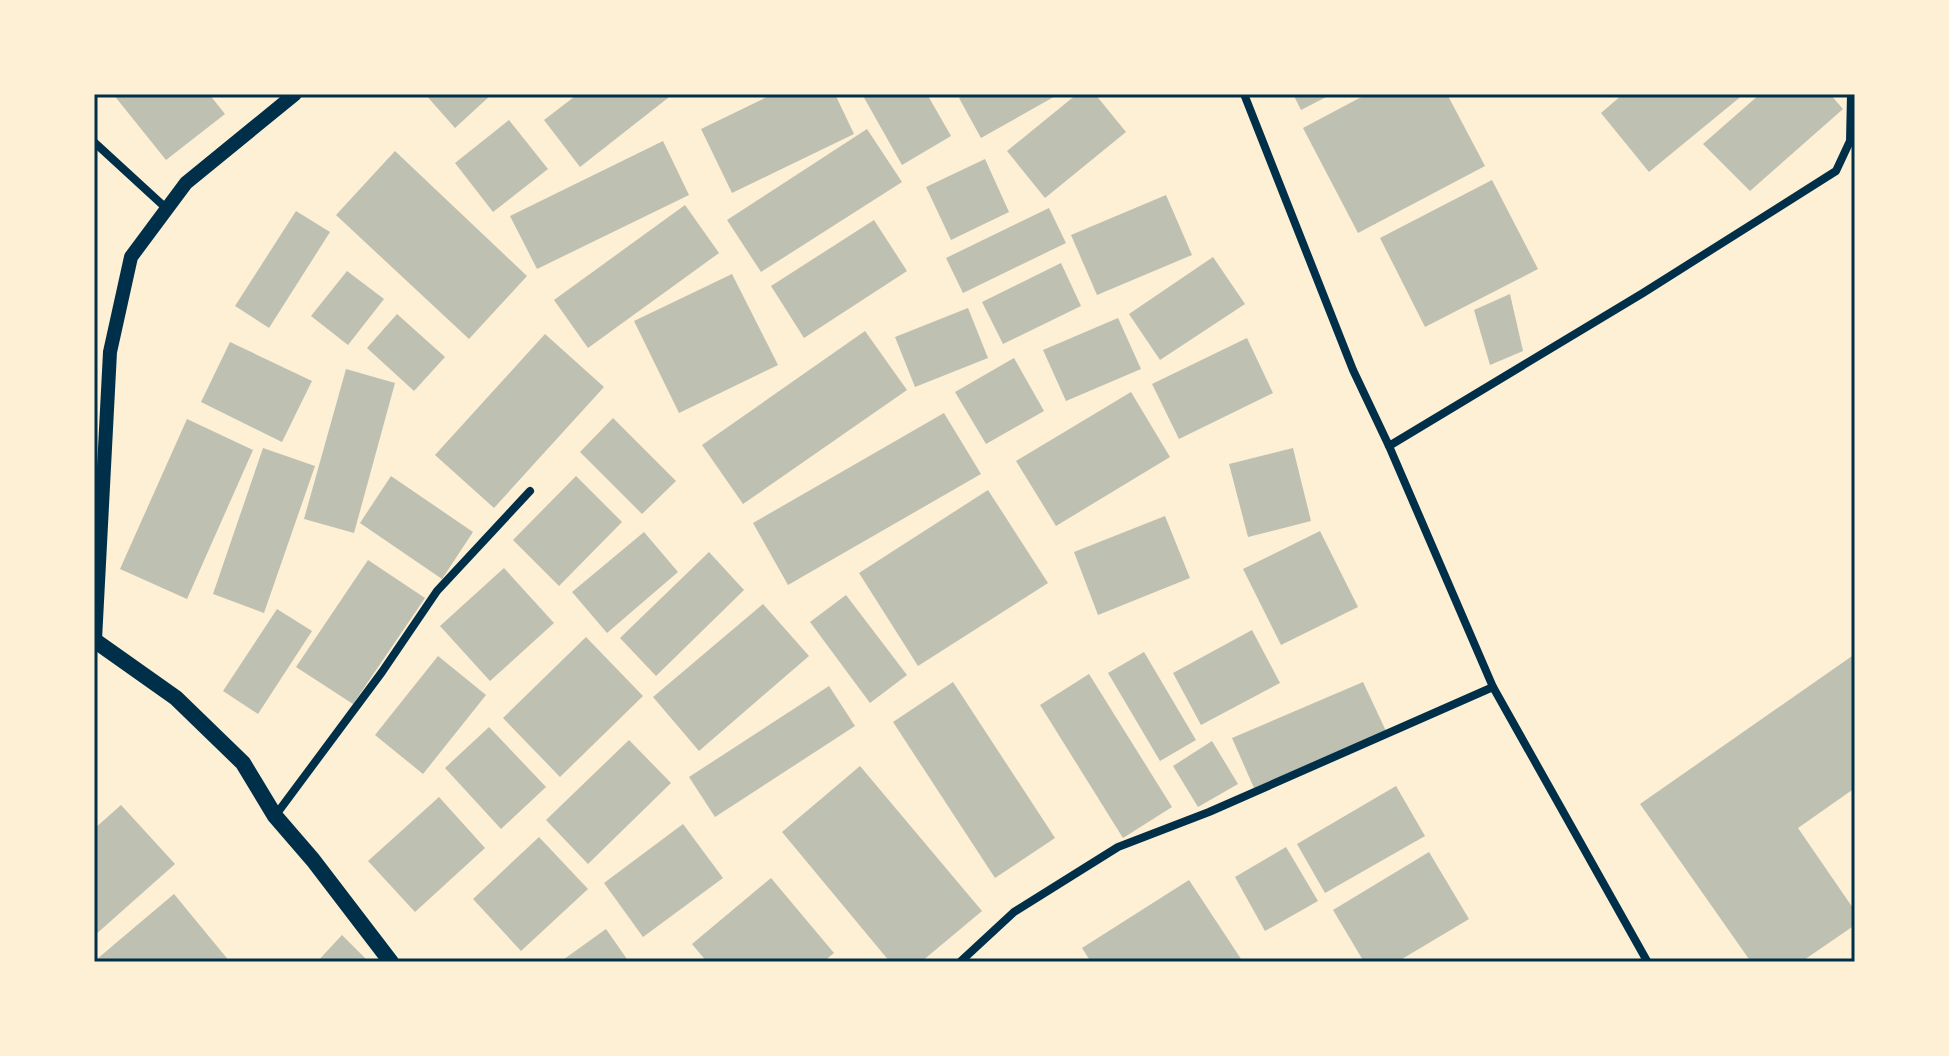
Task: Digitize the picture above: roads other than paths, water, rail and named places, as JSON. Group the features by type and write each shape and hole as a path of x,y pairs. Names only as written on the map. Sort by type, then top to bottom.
{"main road":[{"path":"94,640 176,698 243,763 275,816 391,962"}],"street":[{"path":"94,640 110,352 131,257 186,183 295,94"},
{"path":"1244,94 1353,370 1493,687 1647,961"},
{"path":"1389,446 1643,293 1836,171 1850,141 1851,94"},
{"path":"94,142 167,209"},
{"path":"275,816 382,672 437,591 530,491"},
{"path":"960,962 1014,912 1118,847 1209,812 1493,687"}]}
